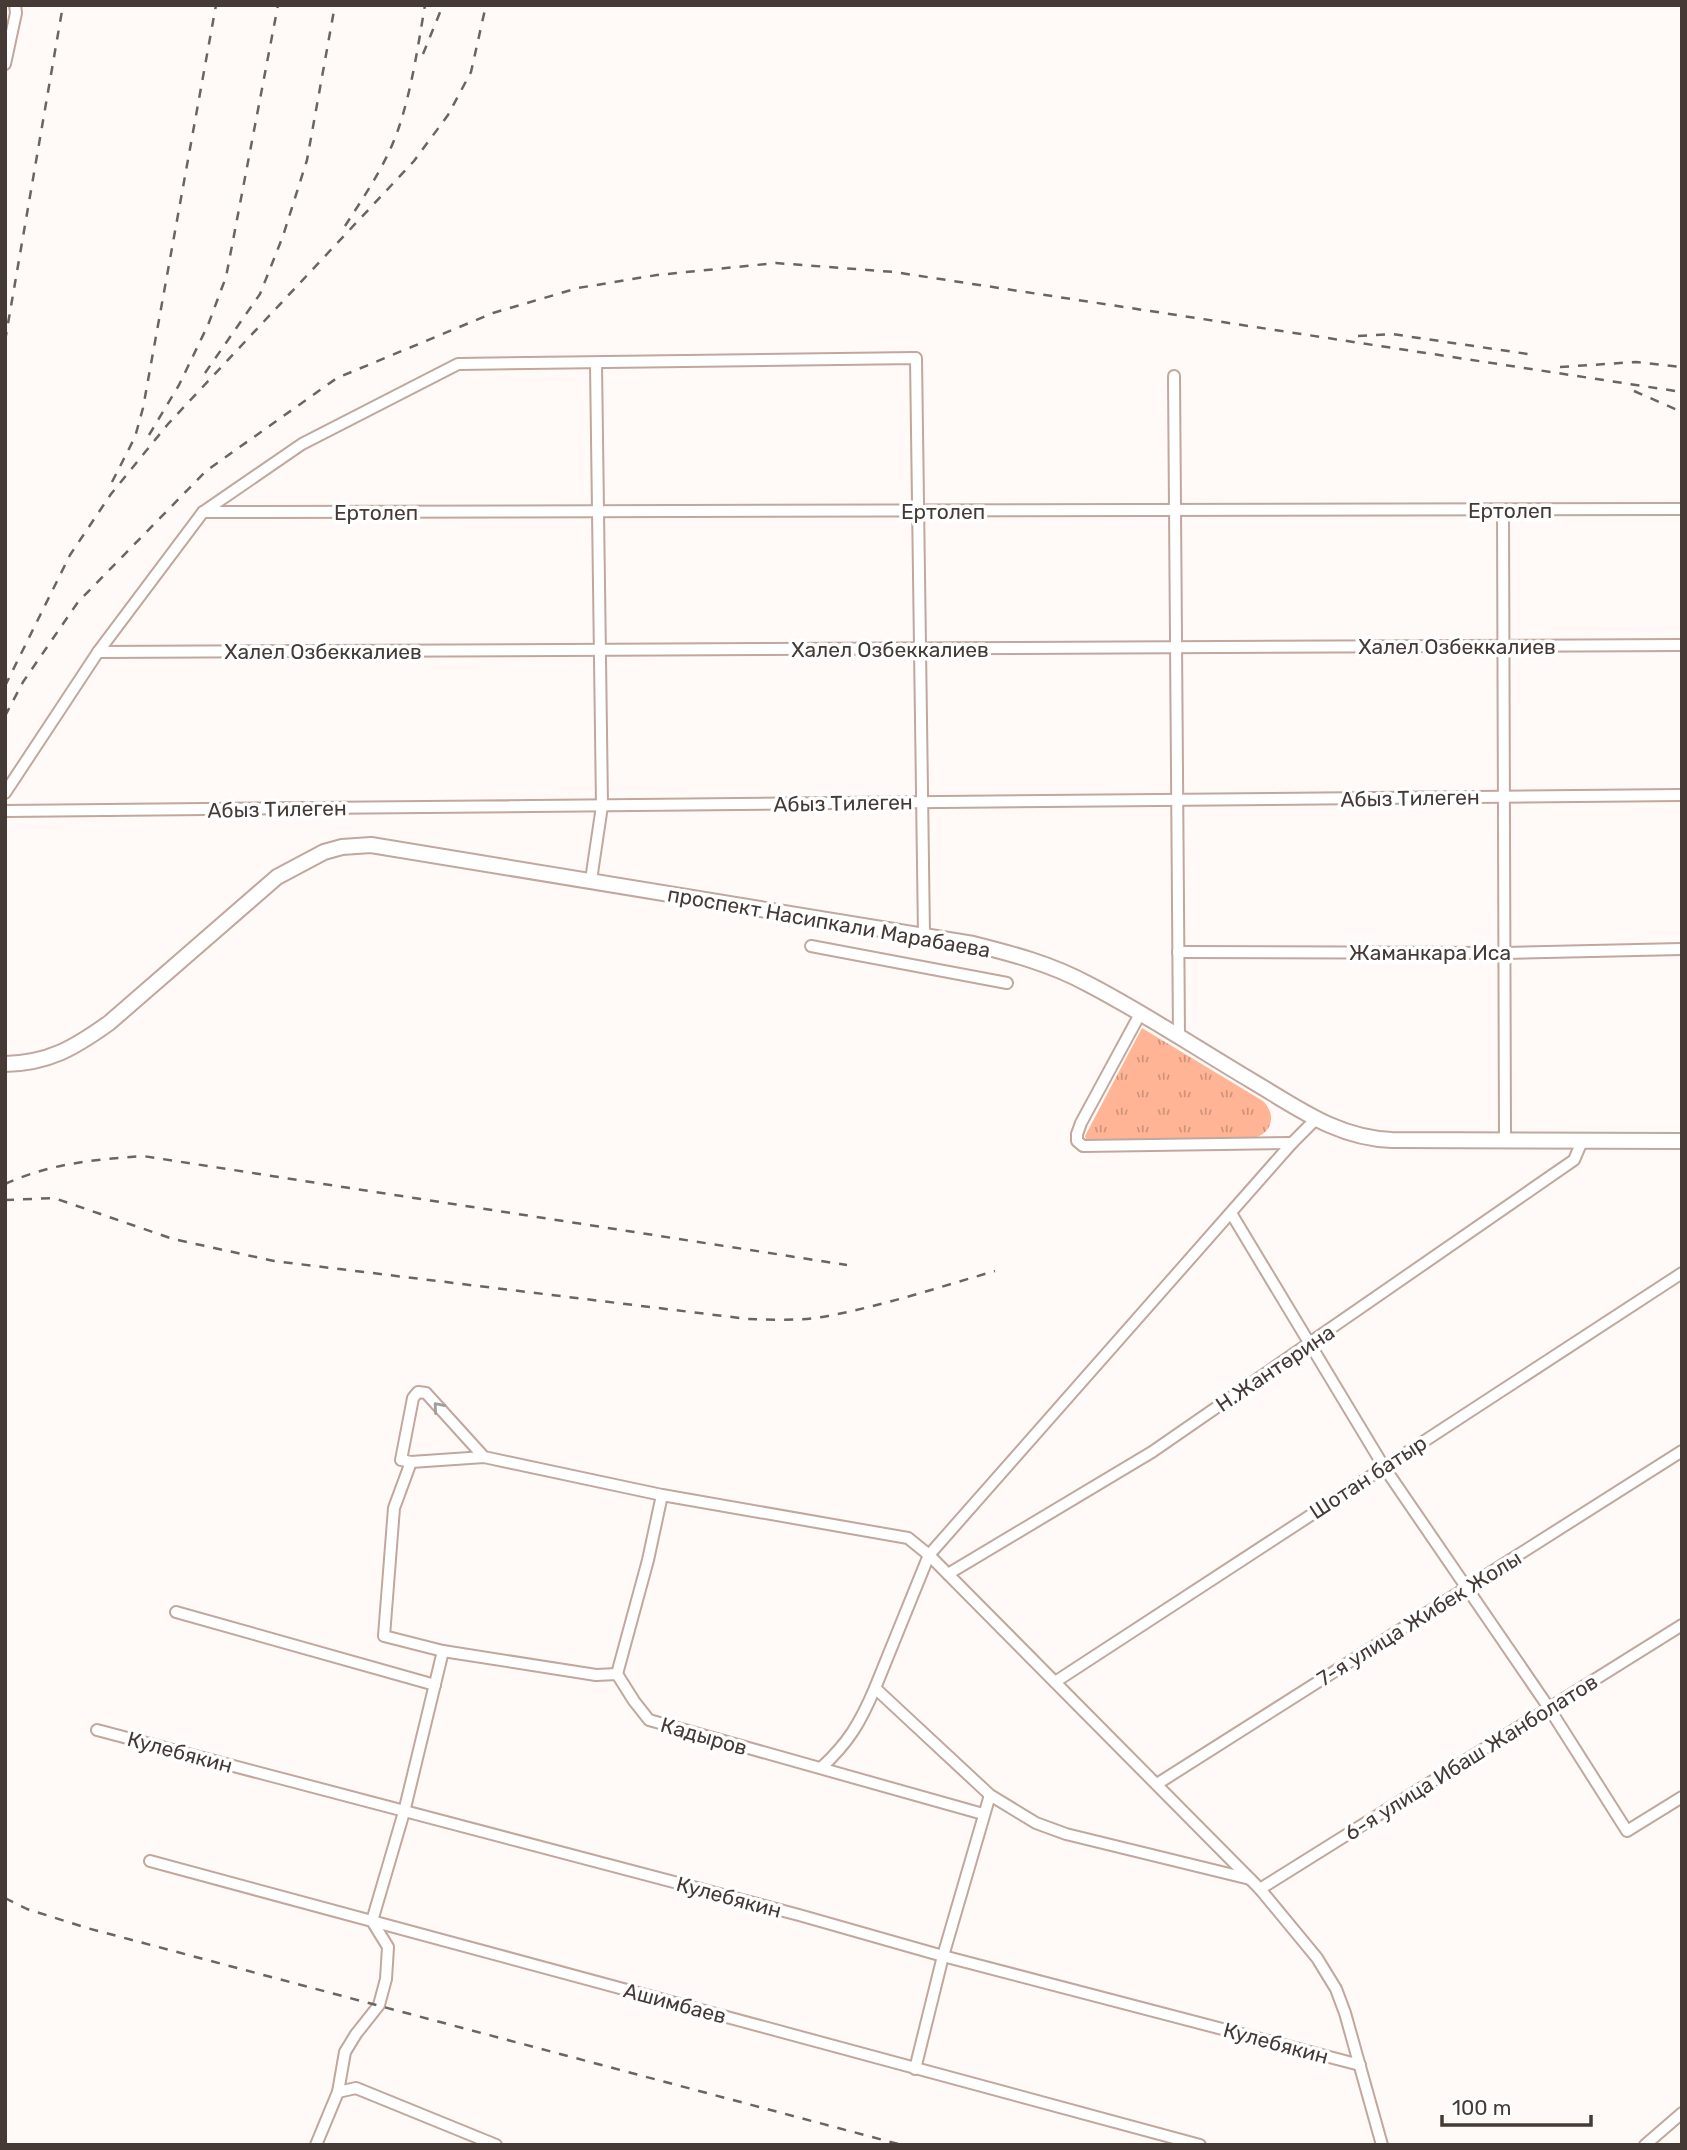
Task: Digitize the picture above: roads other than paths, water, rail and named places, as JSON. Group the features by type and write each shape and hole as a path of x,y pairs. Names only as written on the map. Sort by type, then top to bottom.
{"main road":[{"name":"проспект Насипкали Марабаева","path":"5,1064 51,1058 79,1045 109,1023 277,877 324,852 342,847 371,845 973,944 1048,965 1090,984 1316,1119 1338,1130 1374,1139 1682,1141"}],"street":[{"path":"5,64 16,13 15,5"},
{"path":"5,793 98,652 204,512 302,444 458,365 916,358 924,936"},
{"path":"592,880 602,806 596,363"},
{"path":"1174,376 1179,1037"},
{"name":"Ертолеп","path":"204,512 1682,509"},
{"path":"1503,510 1505,1139"},
{"name":"Халел Озбеккалиев","path":"98,652 1682,645"},
{"name":"Абыз Тилеген","path":"5,811 1682,795"},
{"path":"811,946 1007,983"},
{"name":"Жаманкара Иса","path":"1178,952 1505,953 1682,949"},
{"path":"1140,1014 1081,1123 1076,1134 1077,1141 1083,1146 1292,1143"},
{"path":"821,1768 844,1747 865,1711 929,1555 1316,1119"},
{"name":"Н.Жантөрина","path":"948,1574 1152,1452 1310,1344 1574,1160 1583,1139"},
{"path":"1231,1213 1384,1467 1549,1709 1627,1831 1682,1797"},
{"name":"Шотан батыр","path":"1055,1682 1682,1273"},
{"path":"484,1457 426,1393 418,1392 413,1398 401,1460 411,1462 484,1457 662,1495 908,1538 929,1555 1260,1889 1317,1958 1336,1989 1382,2145"},
{"name":"7-я улица Жибек Жолы","path":"1157,1784 1682,1451"},
{"path":"411,1462 394,1508 384,1636 443,1651 596,1675 617,1674 648,1560 662,1495"},
{"path":"176,1612 435,1685"},
{"name":"6-я улица Ибаш Жанболатов","path":"1260,1889 1682,1625"},
{"path":"316,2145 338,2092 345,2052 379,2005 386,1979 388,1947 372,1921 404,1812 443,1651"},
{"name":"Кадыров","path":"617,1674 649,1720 983,1814"},
{"path":"875,1688 990,1795 1036,1824 1066,1834 1251,1880"},
{"name":"Кулебякин","path":"97,1730 1360,2065"},
{"path":"915,2069 943,1956 990,1795"},
{"name":"Ашимбаев","path":"150,1861 1200,2145"},
{"path":"338,2092 356,2088 496,2145"},
{"path":"1645,2145 1682,2113"}],"railway":[{"path":"5,341 63,5"},
{"path":"112,482 135,437 143,408 216,5"},
{"path":"149,435 179,385 208,325 226,277 278,5"},
{"path":"205,373 260,294 283,236 307,160 335,5"},
{"path":"345,226 382,166 399,127 411,82 425,5"},
{"path":"423,54 443,5"},
{"path":"5,686 70,555 111,494 168,424 414,161 448,115 471,72 486,5"},
{"path":"5,716 23,682 78,602 206,471 337,378 493,313 578,288 657,275 776,263 894,272 1682,392"},
{"path":"1358,336 1392,334 1528,354"},
{"path":"1560,367 1636,362 1682,367"},
{"path":"1634,391 1682,412"},
{"path":"5,1184 56,1167 143,1156 847,1265"},
{"path":"5,1200 54,1198 173,1239 274,1261 748,1319 798,1319 849,1312 995,1271"},
{"path":"5,1898 27,1909 87,1928 902,2145"}]}
